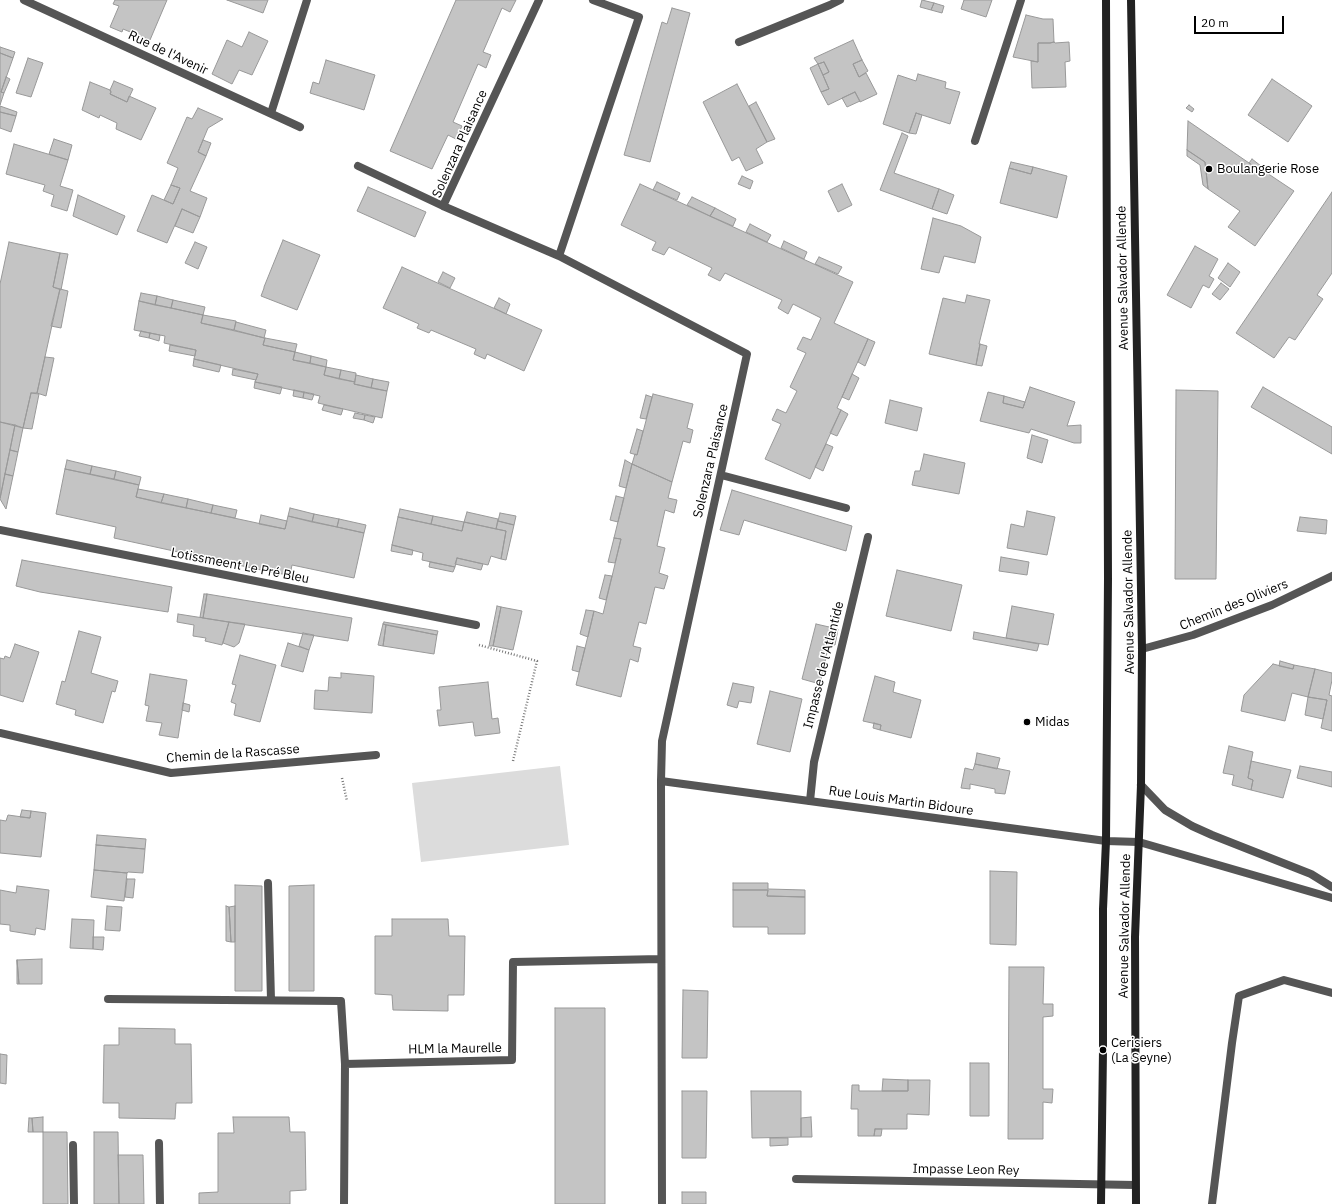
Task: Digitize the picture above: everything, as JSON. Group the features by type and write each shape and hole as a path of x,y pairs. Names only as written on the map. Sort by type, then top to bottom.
{"main road":[{"name":"Avenue Salvador Allende","path":"1101,1204 1103,909 1106,841 1108,563 1106,0"},
{"name":"Avenue Salvador Allende","path":"1131,0 1142,649 1141,785 1135,938 1136,1204"}],"street":[{"name":"Rue de l'Avenir","path":"24,0 300,127"},
{"path":"271,113 307,0"},
{"name":"Solenzara Plaisance","path":"539,0 443,206 559,256 747,354 662,741 661,781"},
{"path":"559,256 639,17 593,0"},
{"path":"739,42 840,0"},
{"path":"975,141 1021,0"},
{"path":"358,166 443,206"},
{"path":"721,475 846,508"},
{"name":"Lotissmeent Le Pré Bleu","path":"0,530 476,625"},
{"name":"Impasse de l'Atlantide","path":"810,801 814,762 868,536"},
{"name":"Chemin des Oliviers","path":"1142,649 1193,635 1264,608 1332,576"},
{"name":"Chemin de la Rascasse","path":"0,733 171,773 376,755"},
{"path":"661,781 662,1204"},
{"name":"Rue Louis Martin Bidoure","path":"661,781 1106,841 1139,842 1332,898"},
{"path":"1141,785 1165,810 1192,826 1311,874 1332,887"},
{"path":"268,883 271,1000"},
{"name":"HLM la Maurelle","path":"345,1064 512,1060 513,962 661,959"},
{"path":"1212,1204 1239,996 1284,980 1332,993"},
{"path":"108,999 341,1001 345,1064 344,1204"},
{"path":"159,1143 160,1204"},
{"path":"73,1145 74,1204"},
{"name":"Impasse Leon Rey","path":"796,1179 1135,1185"}],"path":[{"path":"476,625 479,644 537,661 513,762"}],"shaded area":[{"path":"560,766 569,845 421,862 412,783"}],"building":[{"path":"115,0 167,0 150,40 123,29 122,32 110,27 119,6 113,4"},
{"path":"227,0 268,0 263,13"},
{"path":"456,0 516,0 510,12 502,8 483,52 491,55 486,68 478,64 453,122 462,126 456,139 448,135 432,169 390,151"},
{"path":"922,0 934,3 931,10 920,7"},
{"path":"964,0 992,0 986,17 961,9"},
{"path":"934,3 944,6 942,13 931,10"},
{"path":"672,8 690,13 650,162 624,155 662,22 667,24"},
{"path":"1026,15 1043,19 1053,19 1054,42 1038,43 1038,62 1013,57"},
{"path":"249,32 268,41 252,75 239,70 232,84 212,74 227,40 242,47"},
{"path":"853,40 862,60 853,64 859,77 866,73 877,94 860,102 855,92 828,105 821,92 829,89 823,75 829,72 824,62 818,64 814,58"},
{"path":"1069,42 1070,61 1065,62 1066,87 1032,88 1031,61 1038,62 1038,43"},
{"path":"0,47 15,52 13,58 0,53"},
{"path":"0,53 13,58 1,92 4,93 0,105"},
{"path":"28,58 43,63 31,97 16,93"},
{"path":"326,60 375,75 364,110 310,93 313,82 319,84"},
{"path":"862,60 868,71 859,77 853,64"},
{"path":"824,62 829,72 823,75 818,64"},
{"path":"818,64 829,89 821,92 810,68"},
{"path":"918,74 946,82 945,88 960,92 950,124 916,113 909,133 883,124 898,75 916,81"},
{"path":"6,77 10,79 4,93 1,92"},
{"path":"1272,79 1312,106 1288,142 1248,115"},
{"path":"114,81 133,89 127,102 110,94"},
{"path":"90,82 110,90 110,94 127,102 129,96 156,108 141,140 116,129 117,123 100,115 99,118 82,110"},
{"path":"737,84 767,142 756,149 763,163 746,171 739,157 732,161 703,102"},
{"path":"855,92 860,101 847,107 842,98"},
{"path":"756,102 775,139 767,142 749,106"},
{"path":"1189,105 1194,109 1192,112 1186,108"},
{"path":"0,106 17,112 16,116 0,112"},
{"path":"198,108 223,119 208,128 198,152 206,156 190,191 207,198 200,217 182,209 167,243 137,231 152,195 173,204 180,188 171,185 178,168 167,163 187,117 192,119"},
{"path":"0,112 16,116 11,132 0,128"},
{"path":"916,113 922,115 916,134 909,133"},
{"path":"1188,121 1265,174 1267,173 1294,191 1255,246 1228,227 1240,211 1208,189 1205,162 1187,150"},
{"path":"902,133 908,136 894,173 939,189 932,209 880,190"},
{"path":"54,139 72,145 68,160 49,154"},
{"path":"203,140 211,143 206,156 198,152"},
{"path":"14,144 68,160 60,186 73,190 67,211 51,206 54,195 43,191 45,185 6,174"},
{"path":"1187,150 1205,162 1208,189 1203,185 1200,165 1187,156"},
{"path":"1252,159 1261,166 1259,169 1249,163"},
{"path":"1011,162 1033,167 1031,174 1009,168"},
{"path":"1033,167 1067,176 1057,218 1000,203 1009,168 1031,174"},
{"path":"742,176 753,181 750,189 738,184"},
{"path":"657,182 680,193 677,200 653,190"},
{"path":"640,184 853,282 834,323 868,339 837,408 841,410 810,479 765,459 781,424 772,420 777,409 786,413 797,391 790,387 806,353 797,349 803,337 811,340 821,318 793,304 788,314 778,308 782,300 725,273 720,281 708,275 712,268 669,247 664,255 652,250 656,242 621,225"},
{"path":"842,184 852,205 838,212 828,191"},
{"path":"171,185 180,188 173,204 164,200"},
{"path":"368,187 426,212 415,237 357,211"},
{"path":"939,189 954,195 947,214 932,209"},
{"path":"1332,192 1332,273 1317,295 1323,299 1295,340 1289,337 1274,358 1236,333"},
{"path":"78,195 125,216 117,235 73,216"},
{"path":"692,197 715,208 710,216 687,205"},
{"path":"715,208 736,219 733,226 710,216"},
{"path":"182,209 200,217 193,233 175,226"},
{"path":"933,218 961,226 981,237 975,263 944,256 939,273 921,269"},
{"path":"750,224 771,235 767,242 746,232"},
{"path":"283,240 320,255 297,310 261,296"},
{"path":"784,241 807,252 804,259 781,248"},
{"path":"9,242 60,253 53,287 60,289 37,393 31,393 23,428 0,422 0,284"},
{"path":"195,242 207,247 198,269 185,263"},
{"path":"1195,246 1218,259 1209,276 1214,279 1209,288 1203,285 1191,308 1167,295"},
{"path":"60,253 68,254 61,290 53,287"},
{"path":"819,257 842,267 838,274 815,264"},
{"path":"1228,263 1240,272 1230,287 1218,278"},
{"path":"402,267 542,330 524,371 487,354 485,359 474,354 476,349 431,330 429,333 417,328 419,324 383,308"},
{"path":"443,272 455,278 450,288 438,282"},
{"path":"1221,283 1229,289 1220,300 1212,294"},
{"path":"60,289 68,291 61,328 51,326"},
{"path":"141,293 157,296 155,305 139,301"},
{"path":"967,295 990,300 979,344 976,365 929,354 943,298 965,303"},
{"path":"157,296 173,300 171,308 155,305"},
{"path":"499,298 510,304 506,314 494,308"},
{"path":"173,300 205,307 203,315 171,308"},
{"path":"139,301 203,315 201,323 265,338 263,345 295,352 293,360 326,367 324,375 355,382 354,384 387,391 382,418 318,403 320,396 255,382 258,374 194,359 196,350 164,343 165,336 134,330"},
{"path":"203,315 236,321 234,330 201,323"},
{"path":"236,322 266,330 264,338 234,330"},
{"path":"141,331 150,333 149,338 139,336"},
{"path":"150,333 160,335 159,341 149,338"},
{"path":"265,338 297,344 295,352 263,345"},
{"path":"868,339 875,342 865,366 858,362"},
{"path":"980,344 987,346 982,366 976,365"},
{"path":"170,345 196,350 195,356 169,351"},
{"path":"295,352 311,356 310,363 293,360"},
{"path":"311,356 327,360 326,367 310,363"},
{"path":"45,357 54,358 46,396 37,393"},
{"path":"194,359 221,365 219,372 193,366"},
{"path":"326,367 341,370 339,379 324,375"},
{"path":"233,369 258,374 256,380 232,375"},
{"path":"341,370 356,373 355,382 339,379"},
{"path":"852,374 859,378 849,400 842,397"},
{"path":"356,375 373,379 371,388 354,384"},
{"path":"373,379 389,382 387,391 371,388"},
{"path":"255,382 282,387 280,394 254,388"},
{"path":"1030,387 1075,402 1067,426 1081,425 1081,443 1074,443 1031,429 1029,433 980,421 988,392 1004,396 1003,403 1023,408"},
{"path":"1263,387 1332,427 1332,454 1251,407"},
{"path":"294,390 304,392 303,398 293,396"},
{"path":"1176,390 1218,391 1216,579 1175,579"},
{"path":"304,392 314,394 312,400 303,398"},
{"path":"31,393 39,394 32,429 23,428"},
{"path":"653,394 693,404 687,428 693,430 690,443 683,441 672,482 632,464 635,454 637,455"},
{"path":"646,395 652,397 646,419 640,418"},
{"path":"1004,396 1025,402 1023,408 1003,403"},
{"path":"890,400 922,408 917,431 885,423"},
{"path":"324,405 343,409 341,415 322,410"},
{"path":"841,410 848,414 837,436 830,433"},
{"path":"355,413 365,415 364,420 353,418"},
{"path":"365,415 375,417 373,423 364,420"},
{"path":"0,422 15,425 0,498"},
{"path":"15,425 23,428 18,452 10,450"},
{"path":"637,429 643,431 637,455 630,453"},
{"path":"1032,435 1048,440 1042,463 1027,458"},
{"path":"826,444 833,447 823,471 815,467"},
{"path":"10,450 18,452 13,476 5,474"},
{"path":"924,454 965,463 959,494 912,485 915,471 920,471"},
{"path":"67,460 92,466 90,474 65,469"},
{"path":"625,460 632,464 626,488 619,486"},
{"path":"632,464 672,482 668,498 677,500 674,513 665,510 657,546 665,548 659,573 668,576 664,589 655,587 646,624 639,622 633,646 641,648 638,662 630,659 621,697 576,685 594,611 603,614 621,539 614,538"},
{"path":"92,466 116,471 114,479 90,474"},
{"path":"65,469 139,485 136,497 285,529 288,516 364,533 354,578 292,565 290,575 275,573 114,538 116,527 56,514"},
{"path":"116,471 141,477 139,485 114,479"},
{"path":"5,474 13,476 6,509 0,499"},
{"path":"138,489 164,494 161,503 136,497"},
{"path":"732,490 852,526 846,551 744,520 739,535 720,530"},
{"path":"164,494 188,499 186,508 161,503"},
{"path":"616,496 624,498 618,522 610,520"},
{"path":"188,499 213,505 211,513 186,508"},
{"path":"213,505 237,510 235,518 211,513"},
{"path":"290,508 314,514 312,522 288,516"},
{"path":"400,509 433,516 431,524 398,517"},
{"path":"1027,511 1055,517 1047,555 1007,548 1011,524 1024,527"},
{"path":"467,512 498,519 496,529 464,522"},
{"path":"500,513 516,516 514,525 498,521"},
{"path":"314,514 339,519 337,527 312,522"},
{"path":"261,515 287,521 285,529 259,524"},
{"path":"433,516 464,522 462,531 431,524"},
{"path":"398,517 462,531 464,522 506,531 501,559 491,556 488,565 457,558 455,567 422,560 423,553 392,545"},
{"path":"1300,517 1327,520 1326,534 1297,531"},
{"path":"339,519 366,525 364,533 337,527"},
{"path":"498,521 514,525 506,560 501,559 506,531 496,529"},
{"path":"614,538 621,539 615,563 608,562"},
{"path":"392,545 413,550 412,555 391,551"},
{"path":"1001,557 1029,562 1027,575 999,571"},
{"path":"457,558 483,564 481,570 455,564"},
{"path":"22,560 172,587 168,612 40,592 16,586"},
{"path":"430,562 455,567 453,572 429,567"},
{"path":"897,570 962,585 951,631 886,616"},
{"path":"605,575 612,576 606,600 599,598"},
{"path":"204,594 207,594 203,618 200,617"},
{"path":"207,594 352,618 348,641 203,618"},
{"path":"497,606 501,607 493,646 489,646"},
{"path":"1012,606 1054,614 1048,645 1006,638"},
{"path":"501,607 522,611 513,650 493,646"},
{"path":"586,610 594,611 588,637 580,634"},
{"path":"178,614 229,622 222,645 205,641 206,638 193,636 194,625 177,622"},
{"path":"229,622 245,624 239,643 234,647 223,643"},
{"path":"384,622 438,631 437,635 383,624"},
{"path":"383,624 386,625 383,646 378,645"},
{"path":"816,624 838,629 835,645 829,644 820,684 802,679"},
{"path":"386,625 437,635 434,654 383,646"},
{"path":"79,631 101,637 91,673 118,681 115,692 112,691 103,723 75,715 76,710 56,704 62,681 65,682"},
{"path":"974,632 1039,644 1037,651 973,639"},
{"path":"303,633 314,635 309,650 299,646"},
{"path":"288,643 309,650 303,672 281,666"},
{"path":"15,644 39,652 23,702 0,695 0,658 4,659 5,656 10,658"},
{"path":"577,646 585,648 579,672 572,670"},
{"path":"240,655 276,665 260,722 234,715 236,704 231,702 236,685 232,684"},
{"path":"1280,661 1294,665 1293,669 1279,666"},
{"path":"1273,664 1293,669 1294,665 1315,669 1308,697 1292,693 1285,721 1241,711 1244,695"},
{"path":"1315,669 1332,673 1329,695 1332,696 1332,731 1321,728 1327,700 1308,697"},
{"path":"341,673 374,676 372,713 314,709 315,690 328,691 329,677 341,678"},
{"path":"150,674 187,680 178,738 159,735 162,723 146,721 149,706 145,705"},
{"path":"875,676 895,682 893,692 921,700 911,738 880,730 881,725 863,721"},
{"path":"488,682 492,719 498,718 500,733 475,736 473,722 439,726 437,710 441,710 439,687"},
{"path":"733,683 754,687 751,703 739,701 737,708 727,705"},
{"path":"770,691 802,699 790,752 757,744"},
{"path":"1308,697 1327,700 1323,719 1305,715"},
{"path":"183,703 190,705 189,712 182,710"},
{"path":"874,723 881,725 880,730 873,728"},
{"path":"1229,746 1253,752 1248,778 1253,780 1251,790 1232,785 1234,775 1223,773"},
{"path":"977,753 1000,758 997,769 975,764"},
{"path":"1251,761 1291,770 1283,798 1251,790 1253,780 1248,778"},
{"path":"975,764 1010,771 1005,794 995,793 995,789 970,784 970,789 961,788 965,768 973,770"},
{"path":"1300,766 1332,772 1332,787 1297,778"},
{"path":"22,810 31,811 30,818 20,817"},
{"path":"31,811 46,813 41,857 0,853 0,820 6,821 8,815 30,818"},
{"path":"97,835 146,839 145,849 96,845"},
{"path":"96,845 145,849 143,873 94,870"},
{"path":"94,870 127,873 124,901 91,897"},
{"path":"990,871 1017,872 1016,945 990,944"},
{"path":"127,879 135,879 133,898 125,897"},
{"path":"733,883 768,883 768,889 805,890 805,897 767,896 768,890 733,890"},
{"path":"235,885 262,886 262,991 235,991"},
{"path":"314,885 314,991 289,991 289,886"},
{"path":"17,886 49,890 45,930 36,928 35,935 10,931 10,925 0,924 0,890 16,893"},
{"path":"733,890 768,890 767,896 805,897 805,934 768,934 768,927 733,927"},
{"path":"107,906 122,907 120,931 105,930"},
{"path":"226,906 229,907 231,942 226,941"},
{"path":"235,906 235,942 231,942 229,907"},
{"path":"72,919 94,920 93,949 70,948"},
{"path":"392,919 448,919 449,936 465,936 464,995 448,995 448,1011 393,1010 392,995 375,994 375,936 392,936"},
{"path":"93,937 104,937 103,950 93,949"},
{"path":"42,959 42,984 19,984 17,960"},
{"path":"17,960 19,984 17,984"},
{"path":"1009,967 1044,967 1043,1004 1053,1004 1053,1016 1043,1017 1043,1089 1053,1089 1052,1103 1043,1102 1043,1139 1008,1139"},
{"path":"683,990 708,991 707,1058 682,1058"},
{"path":"555,1008 605,1008 605,1204 555,1204"},
{"path":"119,1028 175,1029 175,1044 191,1044 192,1103 176,1103 175,1119 119,1118 119,1103 103,1103 104,1045 119,1045"},
{"path":"0,1054 7,1055 6,1084 0,1083"},
{"path":"970,1063 989,1063 989,1116 970,1116"},
{"path":"883,1079 908,1080 908,1091 882,1091"},
{"path":"908,1080 930,1080 929,1115 907,1114 907,1129 875,1129 874,1136 858,1136 858,1109 851,1109 852,1085 859,1085 859,1091 908,1091"},
{"path":"682,1091 707,1091 706,1158 682,1158"},
{"path":"751,1091 801,1091 801,1137 752,1138"},
{"path":"43,1117 43,1132 33,1132 32,1118"},
{"path":"233,1117 289,1117 290,1132 305,1132 306,1190 290,1191 290,1204 199,1204 199,1193 218,1192 218,1133 234,1133"},
{"path":"811,1117 812,1137 801,1137 801,1118"},
{"path":"29,1118 32,1118 33,1132 28,1132"},
{"path":"875,1129 882,1129 881,1136 874,1136"},
{"path":"43,1132 67,1132 68,1204 43,1204"},
{"path":"94,1132 118,1132 119,1204 94,1204"},
{"path":"770,1138 788,1138 788,1145 770,1146"},
{"path":"118,1155 143,1155 144,1204 119,1204"},
{"path":"682,1192 706,1192 706,1204 682,1204"}],"place":[{"name":"Boulangerie Rose","path":"1209,169"},
{"name":"Midas","path":"1027,722"},
{"name":"Cerisiers (La Seyne)","path":"1103,1050"}]}
